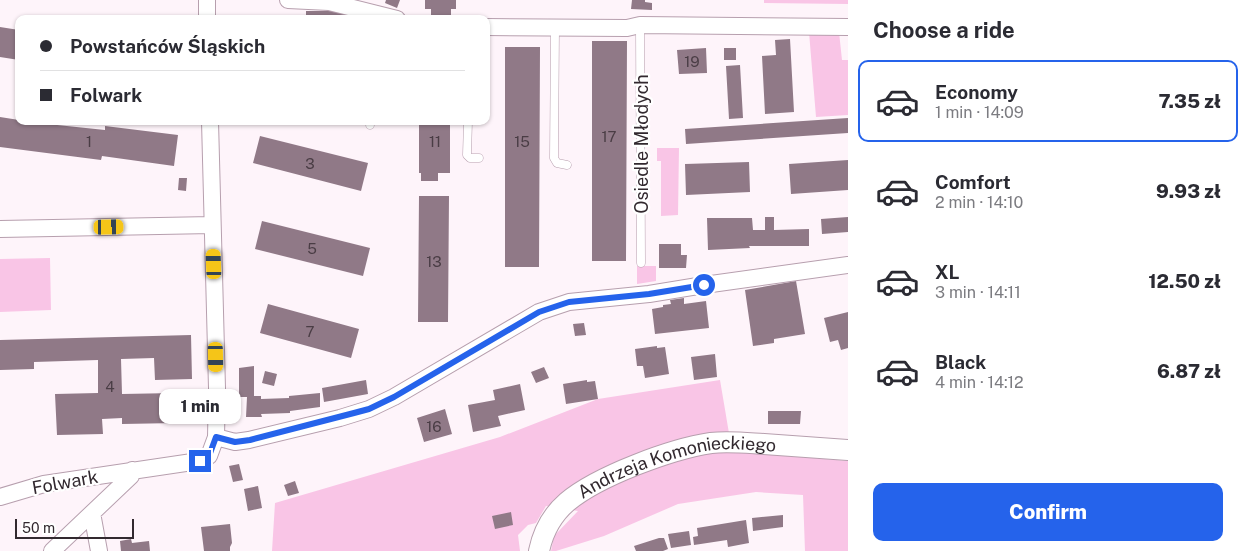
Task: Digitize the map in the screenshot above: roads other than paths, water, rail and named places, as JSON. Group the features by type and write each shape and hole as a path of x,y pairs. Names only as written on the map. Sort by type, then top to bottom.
{"street":[{"path":"207,0 207,15"},
{"path":"288,0 329,2 367,15"},
{"path":"490,27 628,28 640,25 848,27"},
{"path":"210,125 217,388 216,437 235,442 250,440 369,409 394,397 539,312 569,302 649,294 848,265"},
{"path":"0,229 212,225"},
{"name":"Folwark","path":"0,497 44,484 200,461 209,456 216,437"},
{"name":"Andrzeja Komonieckiego","path":"539,551 543,534 567,503 588,488 622,471 679,450 712,443 747,443 848,450"},
{"name":"Folwark","path":"52,551 131,476 132,470"},
{"path":"92,513 99,551"}],"lane":[{"name":"Osiedle Młodych","path":"640,25 641,263"},
{"path":"555,27 554,158 557,163 566,165"},
{"path":"468,125 468,155 470,158 479,158"}]}
